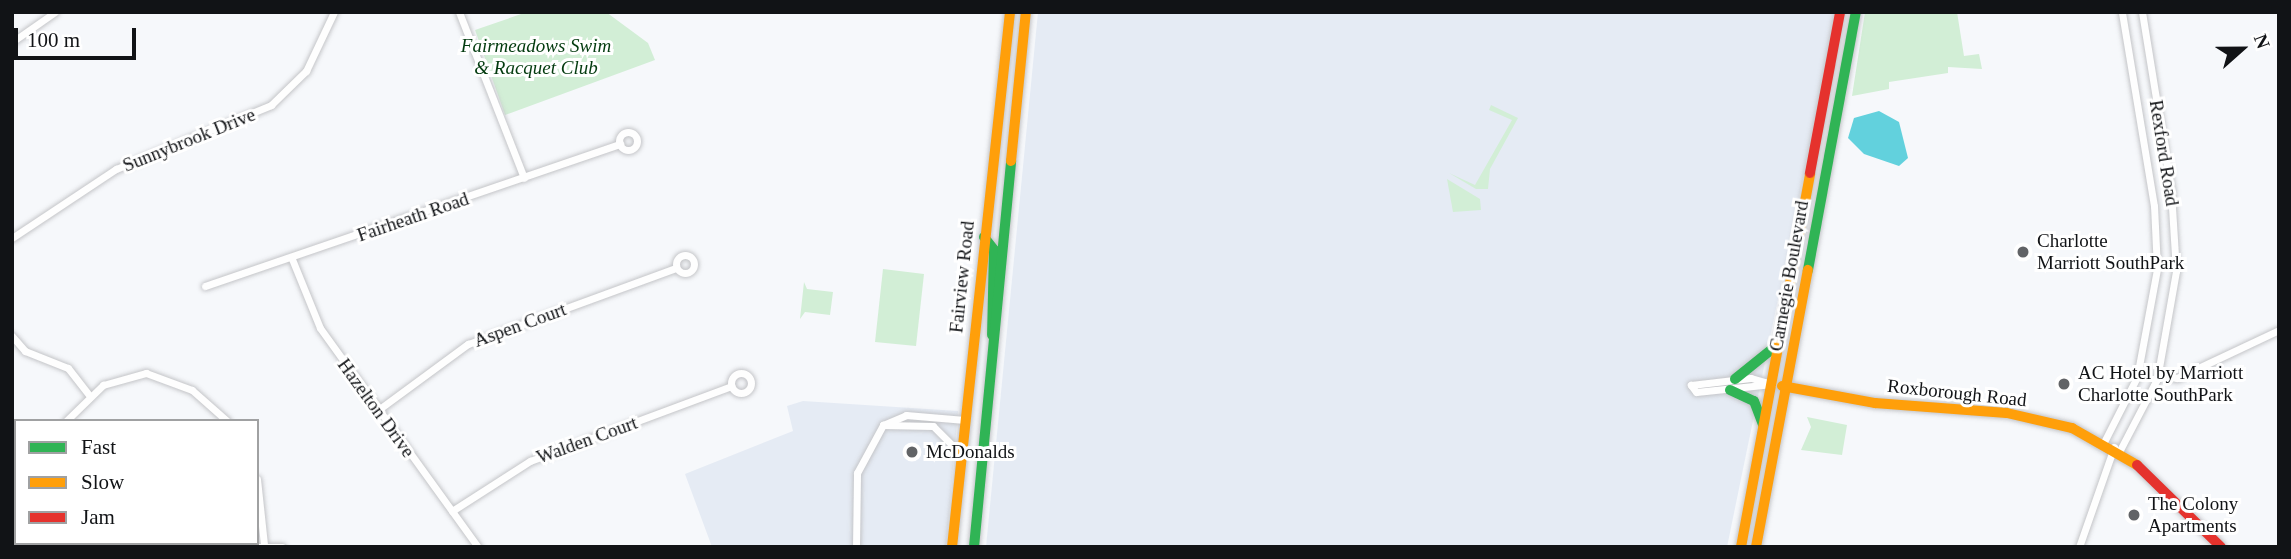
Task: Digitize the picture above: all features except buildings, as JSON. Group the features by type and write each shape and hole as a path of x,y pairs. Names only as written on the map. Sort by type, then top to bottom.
{"street":[{"path":"12,42 55,12"},
{"name":"Sunnybrook Drive","path":"12,238 116,169 245,119 283,96 321,48 334,12"},
{"path":"459,12 524,178"},
{"name":"Fairview Road","path":"952,547 1010,12"},
{"name":"Fairview Road","path":"974,547 1026,12"},
{"name":"Carnegie Boulevard","path":"1741,547 1840,12"},
{"name":"Carnegie Boulevard","path":"1756,547 1856,12"},
{"name":"Rexford Road","path":"2113,446 2139,369 2157,269 2154,206 2122,12"},
{"name":"Rexford Road","path":"2113,446 2158,374 2174,295 2175,222 2142,12"},
{"name":"Fairheath Road","path":"205,286 292,259 620,144"},
{"path":"985,237 994,251 988,308 993,345"},
{"name":"Hazelton Drive","path":"292,259 316,322 478,547"},
{"name":"Aspen Court","path":"378,410 468,344 676,268"},
{"path":"2158,374 2177,378 2279,330"},
{"path":"12,336 25,351 68,368 89,395"},
{"path":"1735,379 1764,362 1781,336"},
{"path":"68,419 89,395 117,378 150,374 192,390 225,419"},
{"path":"1735,379 1772,384 1696,392 1690,386 1735,379"},
{"name":"Roxborough Road","path":"1772,384 1882,404 2021,415 2113,446 2168,488 2221,547"},
{"name":"Walden Court","path":"452,512 530,461 732,386"},
{"path":"1730,390 1754,401 1763,430"},
{"path":"856,547 857,473 883,425 906,415 965,420"},
{"path":"883,425 933,426 961,456"},
{"path":"2079,547 2113,446"},
{"path":"259,498 264,544"},
{"path":"253,547 264,544 282,547"}],"shaded area":[{"path":"1038,12 1837,12 1727,547 986,547"},
{"path":"803,401 958,411 946,547 712,547 685,474 793,431 787,406"}],"green space":[{"name":"Fairmeadows Swim & Racquet Club","path":"527,12 606,12 648,43 655,60 505,115 475,30"},
{"path":"1865,12 1957,12 1964,56 1979,54 1982,69 1948,67 1948,73 1889,82 1889,89 1852,96"},
{"path":"1491,105 1518,118 1490,169 1488,189 1476,189 1449,173 1475,185 1512,120 1489,110"},
{"path":"1447,179 1480,199 1481,210 1453,212"},
{"path":"883,269 924,274 916,346 875,342"},
{"path":"804,282 807,289 833,292 830,315 805,312 800,319"},
{"path":"1807,417 1847,425 1842,455 1801,450 1811,427"}],"water":[{"path":"1879,111 1899,122 1908,158 1899,166 1864,154 1848,138 1854,118"}],"traffic: fast":[{"path":"1808,270 1856,12"},
{"path":"974,547 1011,161"},
{"path":"984,237 994,250 992,335"},
{"path":"1735,379 1777,345"},
{"path":"1730,390 1754,401 1763,424"}],"traffic: slow":[{"path":"952,547 1010,12"},
{"path":"1011,161 1026,12"},
{"path":"1741,547 1810,173"},
{"path":"1756,547 1808,270"},
{"path":"1782,386 1875,403 2007,413 2072,428 2137,465"}],"traffic: jam":[{"path":"1810,173 1840,12"},
{"path":"2137,465 2221,547"}],"place":[{"name":"Charlotte Marriott SouthPark","path":"2023,252"},
{"name":"AC Hotel by Marriott Charlotte SouthPark","path":"2064,384"},
{"name":"McDonalds","path":"912,452"},
{"name":"The Colony Apartments","path":"2134,515"}]}
